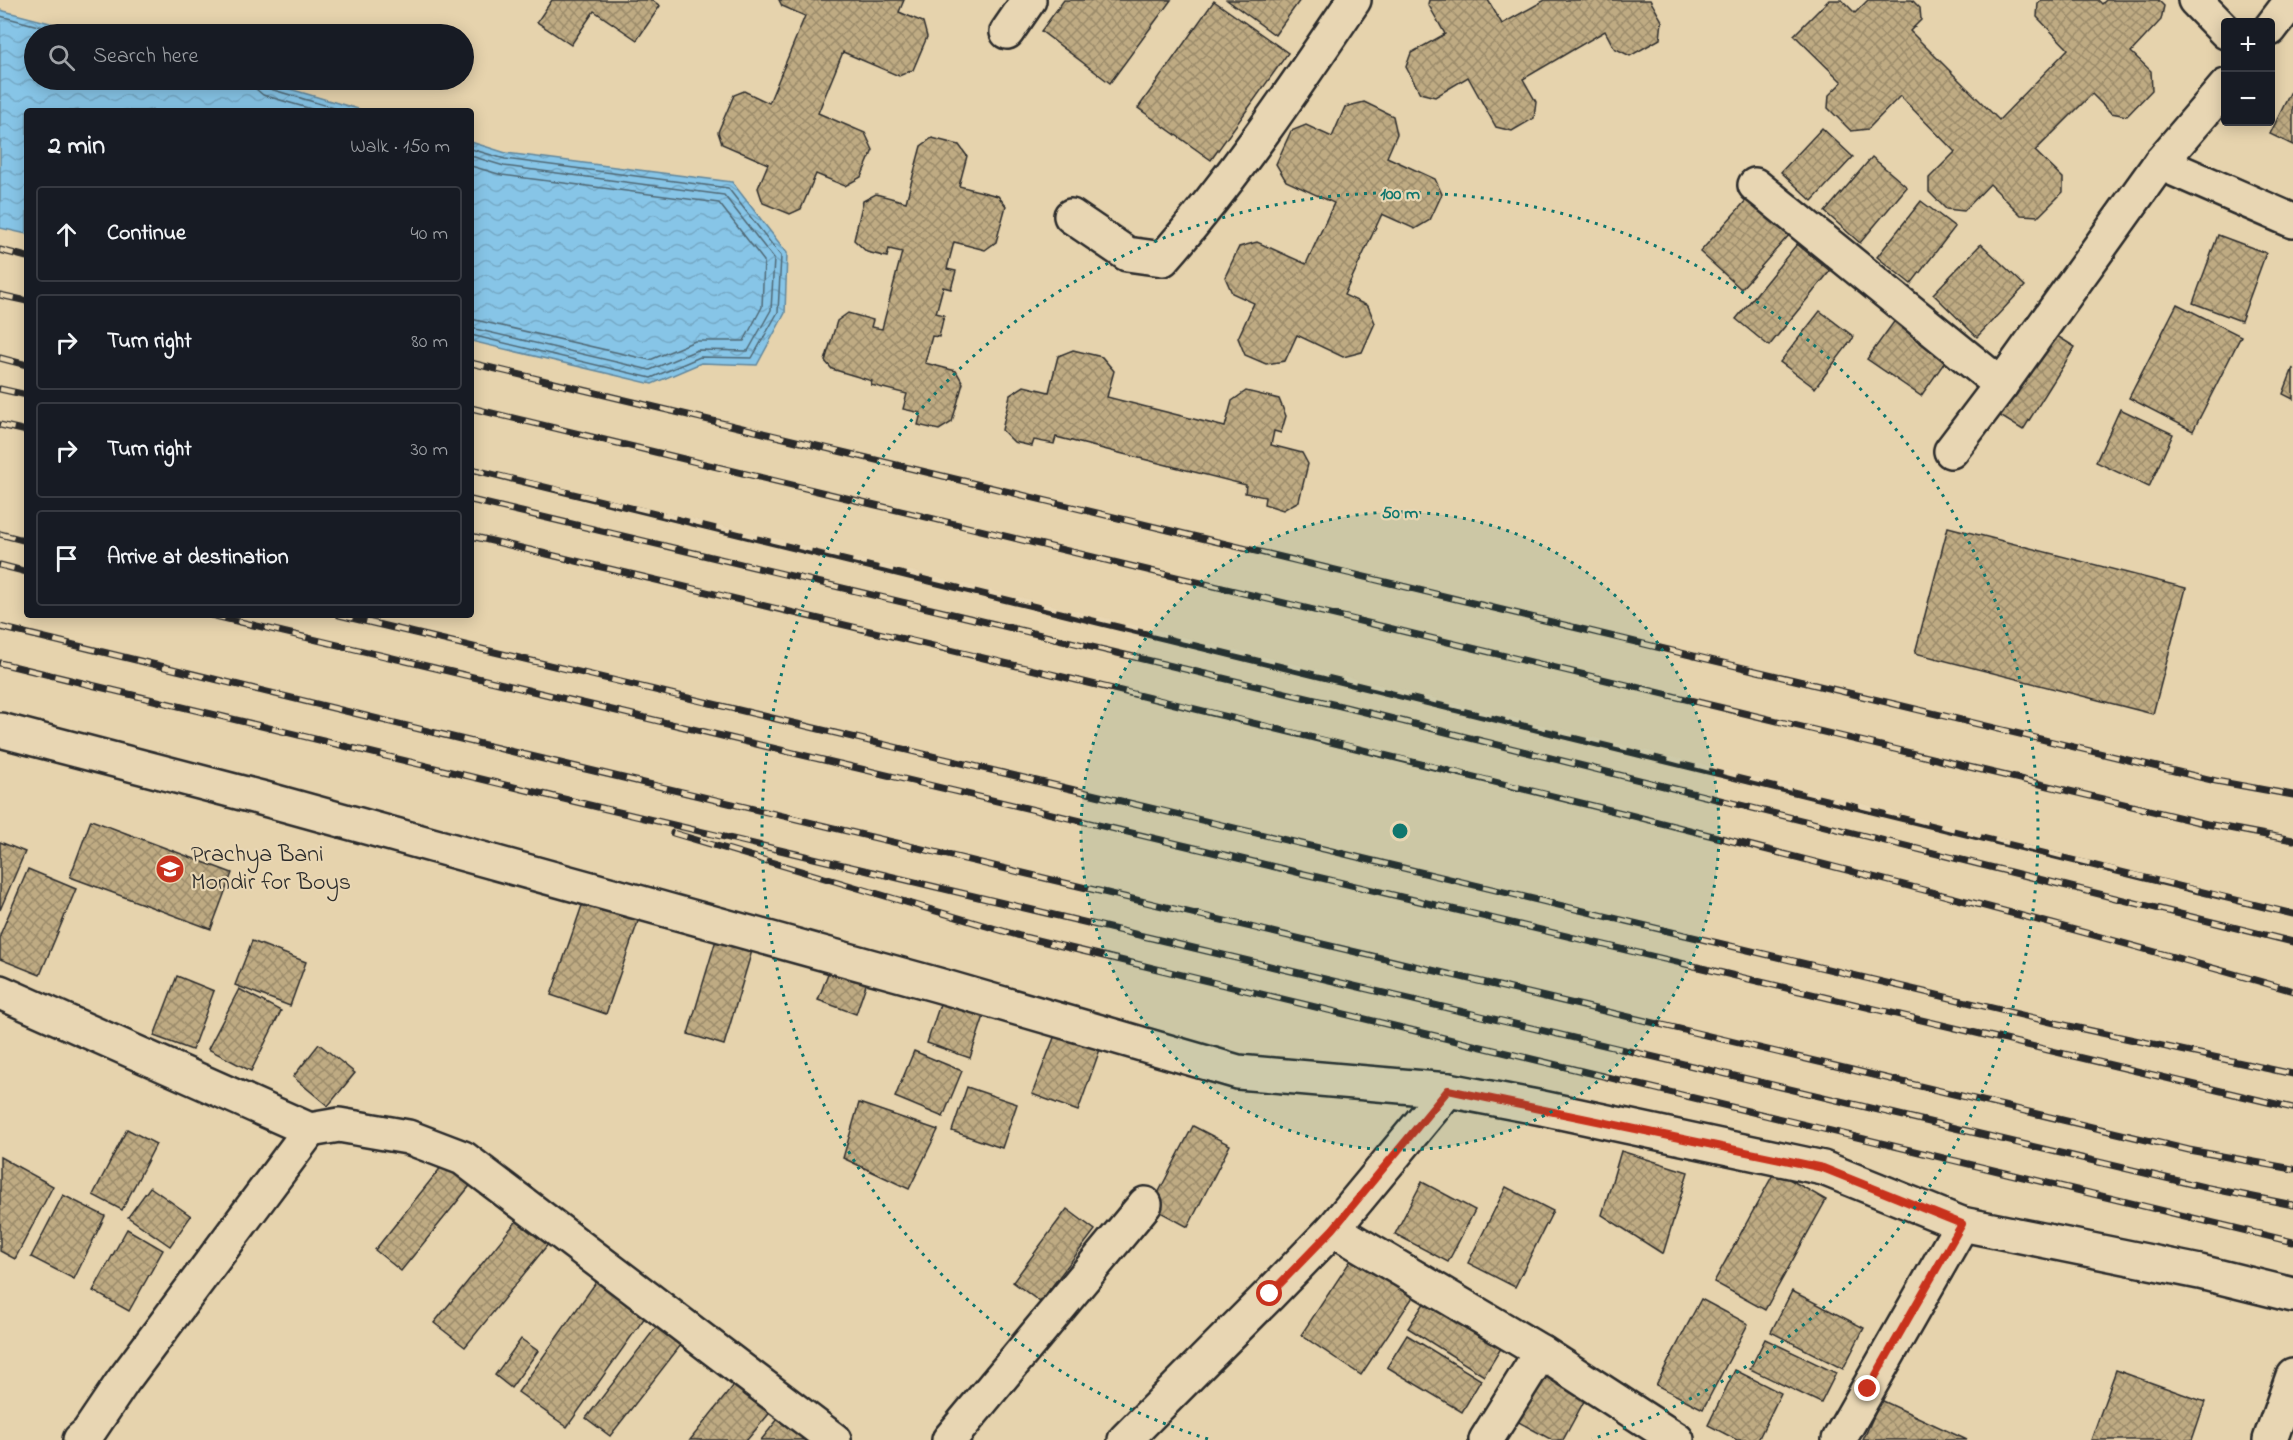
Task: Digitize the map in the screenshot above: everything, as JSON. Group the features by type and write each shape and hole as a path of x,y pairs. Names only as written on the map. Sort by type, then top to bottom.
{"street":[{"path":"1007,32 1029,0"},
{"path":"1071,216 1126,254 1162,259 1192,226 1284,104 1354,0"},
{"path":"2195,0 2221,27"},
{"path":"2275,23 2292,0"},
{"path":"1951,451 2160,163 2221,92"},
{"path":"2160,163 2293,221"},
{"path":"1755,185 2001,385"},
{"path":"0,730 265,799 938,985 1238,1072 1448,1090 1823,1168 1962,1224 2200,1272 2293,1295"},
{"path":"0,992 310,1130 339,1125 408,1137 463,1158 834,1440"},
{"path":"1125,1440 1333,1229 1448,1090"},
{"path":"80,1440 88,1433 123,1381 310,1130"},
{"path":"949,1440 1145,1204"},
{"path":"1839,1440 1962,1224"},
{"path":"1333,1229 1541,1352 1677,1440"},
{"path":"1486,1440 1541,1352"},
{"path":"2270,1440 2293,1376"}],"water":[{"path":"0,10 54,24 24,24 24,90 293,90 355,108 24,108 24,233 0,228"},
{"path":"474,143 506,153 732,182 787,253 785,313 757,365 701,363 652,384 474,342"}],"building":[{"path":"552,0 652,0 660,6 637,40 594,11 571,45 537,22"},
{"path":"779,0 904,0 899,12 923,22 927,37 913,70 899,76 843,52 818,113 865,133 873,150 861,177 845,186 816,174 801,209 790,214 763,203 758,188 768,164 722,144 718,132 734,95 744,91 769,103 805,16 782,6"},
{"path":"1064,0 1171,0 1110,83 1041,31"},
{"path":"1227,0 1300,0 1275,35"},
{"path":"1429,0 1488,0 1502,24 1545,0 1650,0 1662,21 1660,39 1630,56 1614,48 1605,31 1523,79 1536,102 1534,118 1512,131 1496,127 1468,77 1435,97 1420,93 1406,67 1411,53 1445,34 1428,4"},
{"path":"1829,0 1842,0 1855,13 1868,0 1912,0 1920,8 1921,20 1910,31 1999,120 2068,49 2037,17 2038,3 2041,0 2098,0 2102,4 2106,0 2158,0 2164,6 2161,20 2131,52 2151,71 2152,90 2127,116 2111,113 2092,94 2035,151 2063,178 2063,192 2039,216 2021,215 1990,184 1964,211 1946,209 1929,192 1929,178 1955,152 1900,96 1868,129 1851,131 1828,108 1829,95 1842,82 1794,35"},
{"path":"1214,1 1288,53 1211,160 1138,108"},
{"path":"2292,89 2293,145 2270,134"},
{"path":"1364,102 1393,116 1397,134 1387,157 1435,179 1442,194 1430,220 1415,229 1382,214 1344,295 1368,306 1375,323 1362,352 1343,357 1297,335 1285,361 1266,364 1245,355 1238,338 1254,303 1232,293 1225,277 1239,247 1257,242 1306,264 1334,203 1286,181 1276,164 1291,131 1306,125 1332,137 1345,107"},
{"path":"1822,128 1853,157 1812,201 1781,172"},
{"path":"932,138 959,145 967,156 959,186 998,196 1006,206 996,242 985,250 954,242 947,269 956,271 951,289 943,287 936,313 944,315 939,337 932,336 925,363 956,371 963,383 952,422 939,430 918,425 921,413 903,409 907,394 871,385 872,381 832,369 825,361 837,321 848,313 873,320 871,327 882,329 902,252 889,249 887,257 867,252 854,240 863,201 876,194 906,202 921,146"},
{"path":"1872,157 1907,187 1860,243 1825,212"},
{"path":"1749,197 1790,234 1741,289 1700,252"},
{"path":"1921,201 1955,227 1911,284 1877,257"},
{"path":"2218,235 2266,253 2241,321 2193,303"},
{"path":"1797,244 1830,271 1769,346 1736,319"},
{"path":"1981,244 2025,286 1977,337 1933,294"},
{"path":"2177,304 2241,336 2193,431 2129,398"},
{"path":"1820,311 1854,337 1815,388 1780,362"},
{"path":"1896,319 1949,356 1921,396 1867,359"},
{"path":"2049,331 2075,347 2023,430 1997,414"},
{"path":"1073,350 1102,357 1114,371 1107,397 1225,427 1232,401 1246,391 1279,399 1286,416 1281,433 1274,431 1271,445 1302,453 1308,464 1299,501 1283,510 1264,504 1265,497 1245,493 1246,485 1056,437 1054,444 1034,440 1032,446 1014,442 1002,430 1010,395 1024,386 1049,392 1058,356"},
{"path":"2293,368 2293,399 2283,394"},
{"path":"2120,409 2173,434 2149,487 2096,462"},
{"path":"1948,527 2186,588 2153,714 1915,653"},
{"path":"91,820 232,873 211,929 70,877"},
{"path":"0,842 25,852 0,910"},
{"path":"28,869 76,889 40,975 0,959 0,935"},
{"path":"586,894 641,913 606,1014 551,995"},
{"path":"718,933 754,944 724,1045 688,1034"},
{"path":"252,941 306,962 290,1006 235,985"},
{"path":"832,963 869,976 856,1014 818,1000"},
{"path":"177,976 214,991 192,1050 154,1036"},
{"path":"239,989 281,1011 251,1071 208,1049"},
{"path":"944,992 987,1007 970,1058 927,1043"},
{"path":"1059,1025 1103,1041 1078,1111 1032,1094"},
{"path":"319,1044 355,1073 328,1106 293,1077"},
{"path":"914,1051 962,1071 943,1117 895,1097"},
{"path":"967,1087 1017,1104 1002,1148 952,1131"},
{"path":"859,1103 938,1130 909,1189 843,1158"},
{"path":"1193,1126 1230,1145 1188,1227 1151,1207"},
{"path":"127,1129 156,1144 122,1210 93,1195"},
{"path":"1621,1151 1688,1172 1663,1254 1602,1215"},
{"path":"0,1157 53,1186 15,1259 0,1251"},
{"path":"446,1161 473,1182 401,1271 375,1250"},
{"path":"1775,1171 1826,1200 1765,1310 1714,1282"},
{"path":"1422,1182 1475,1210 1448,1262 1395,1234"},
{"path":"150,1187 191,1216 170,1246 128,1217"},
{"path":"1506,1187 1553,1211 1515,1287 1468,1263"},
{"path":"63,1195 105,1216 74,1279 31,1257"},
{"path":"1067,1209 1095,1230 1040,1302 1013,1282"},
{"path":"523,1213 553,1238 465,1347 434,1323"},
{"path":"127,1229 163,1250 129,1311 93,1291"},
{"path":"1357,1251 1417,1291 1361,1375 1301,1335"},
{"path":"599,1278 648,1313 567,1427 518,1392"},
{"path":"1792,1291 1864,1328 1843,1369 1771,1332"},
{"path":"1428,1297 1503,1345 1484,1376 1408,1328"},
{"path":"1701,1299 1748,1324 1703,1409 1656,1385"},
{"path":"657,1326 681,1345 610,1436 586,1418"},
{"path":"1407,1335 1481,1380 1462,1412 1387,1367"},
{"path":"521,1339 538,1351 511,1388 495,1375"},
{"path":"1765,1339 1836,1373 1821,1403 1750,1369"},
{"path":"1543,1367 1589,1392 1563,1440 1552,1440 1513,1419"},
{"path":"1735,1370 1781,1393 1758,1440 1737,1440 1708,1425"},
{"path":"2116,1370 2205,1402 2192,1440 2091,1440"},
{"path":"738,1380 773,1409 747,1440 690,1440"},
{"path":"1881,1400 1967,1440 1863,1440"},
{"path":"782,1414 808,1435 803,1440 761,1440"}],"railway":[{"path":"0,250 24,256"},
{"path":"0,295 24,300"},
{"path":"0,358 24,364"},
{"path":"474,364 2216,781 2293,795"},
{"path":"0,389 24,394"},
{"path":"474,409 2207,824 2293,840"},
{"path":"0,425 24,430"},
{"path":"474,470 1383,688 2293,914"},
{"path":"474,501 1345,707 2293,942"},
{"path":"0,534 24,540"},
{"path":"474,537 1618,812 2041,921 2293,991"},
{"path":"0,565 24,571"},
{"path":"224,618 2293,1108"},
{"path":"352,618 2055,1023 2293,1074"},
{"path":"0,627 514,752 2189,1150 2293,1169"},
{"path":"0,663 547,795 2204,1187 2293,1205"},
{"path":"673,833 1020,936 2293,1242"}],"place":[{"name":"Prachya Bani Mondir for Boys","path":"170,869"}],"route":[{"path":"1270,1294 1333,1229 1448,1090 1823,1168 1962,1224 1868,1389"}]}
